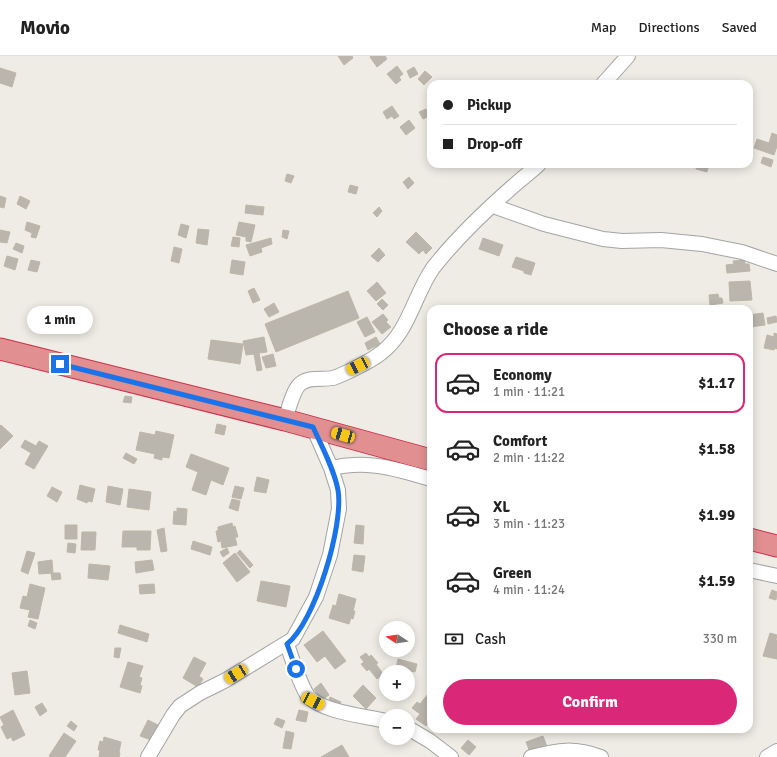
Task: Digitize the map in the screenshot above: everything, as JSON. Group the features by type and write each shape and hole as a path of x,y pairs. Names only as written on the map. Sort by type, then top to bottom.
{"highway":[{"path":"0,349 313,427 427,459"},
{"path":"753,540 777,546"}],"street":[{"path":"607,80 628,56"},
{"path":"285,420 297,388 301,383 313,379 326,379 336,376 381,353 396,340 422,286 433,269 458,239 535,168"},
{"path":"493,206 544,224 603,239 622,242 661,240 702,244 742,252 777,264"},
{"path":"148,757 180,706 294,639 316,597 330,555 339,509 338,490 331,468 313,427"},
{"path":"331,468 354,465 372,466 408,472 427,478"},
{"path":"753,571 777,576"},
{"path":"287,644 306,694 313,701 325,707 349,714 379,720"},
{"path":"415,732 430,741 451,757"},
{"path":"531,757 568,750 580,751 601,757"},
{"path":"767,757 777,751"}],"building":[{"path":"338,56 352,56 353,58 344,65"},
{"path":"385,56 387,59 377,67 370,57"},
{"path":"397,66 403,74 399,77 401,80 396,84 387,74"},
{"path":"414,67 418,74 410,78 407,71"},
{"path":"0,68 16,73 12,87 0,83"},
{"path":"425,71 432,77 427,80 424,85 418,79"},
{"path":"392,106 399,116 394,119 392,116 387,119 383,112"},
{"path":"426,109 427,117 423,119 419,112"},
{"path":"409,120 415,128 406,135 400,127"},
{"path":"772,133 777,135 777,146 774,155 754,148 757,139 769,143"},
{"path":"763,157 773,160 771,167 761,163"},
{"path":"696,168 708,168 707,172"},
{"path":"287,174 294,176 291,183 285,181"},
{"path":"409,177 414,183 408,189 403,182"},
{"path":"350,185 358,187 356,194 348,192"},
{"path":"0,196 6,198 4,208 0,207"},
{"path":"20,196 30,201 26,209 17,204"},
{"path":"246,205 264,207 263,215 245,213"},
{"path":"379,207 382,211 377,217 373,213"},
{"path":"27,222 40,226 36,238 31,237 32,233 25,230"},
{"path":"239,222 255,225 251,242 246,241 246,237 236,235"},
{"path":"181,224 189,226 186,238 178,235"},
{"path":"198,229 209,230 207,245 196,243"},
{"path":"0,230 10,232 7,243 0,242"},
{"path":"283,230 289,231 287,239 282,237"},
{"path":"416,232 432,248 426,254 423,250 419,254 406,242"},
{"path":"233,237 240,238 239,247 231,246"},
{"path":"271,238 272,244 261,248 262,252 250,256 246,245"},
{"path":"483,238 503,245 499,256 479,249"},
{"path":"16,243 24,246 22,253 13,249"},
{"path":"174,247 182,249 179,263 171,261"},
{"path":"379,248 385,255 378,262 371,256"},
{"path":"7,256 18,259 15,270 4,266"},
{"path":"516,257 535,263 531,275 512,267"},
{"path":"31,260 40,262 37,272 28,270"},
{"path":"232,260 245,262 243,275 230,273"},
{"path":"744,260 745,264 749,264 750,271 727,273 726,265 734,264 733,261"},
{"path":"750,281 752,300 730,301 729,282"},
{"path":"377,282 386,293 376,301 367,291"},
{"path":"254,288 260,300 253,303 248,291"},
{"path":"348,291 359,318 276,352 265,324"},
{"path":"718,294 719,298 722,298 723,303 710,305 709,295"},
{"path":"382,299 388,305 383,310 377,304"},
{"path":"274,303 279,312 269,317 264,309"},
{"path":"763,313 765,325 753,327 753,314"},
{"path":"383,314 388,320 386,322 391,327 382,334 372,322"},
{"path":"776,316 777,322 768,324 767,318"},
{"path":"367,317 375,332 365,337 357,322"},
{"path":"774,333 777,334 777,349 775,348 774,350 764,348 767,335 774,337"},
{"path":"264,337 267,352 259,353 262,370 257,371 254,354 246,355 243,341"},
{"path":"376,337 380,344 368,350 365,343"},
{"path":"211,340 243,344 240,364 208,359"},
{"path":"273,354 276,366 266,368 262,357"},
{"path":"125,396 132,397 131,403 123,402"},
{"path":"217,424 226,426 224,435 215,433"},
{"path":"1,425 13,436 0,449 0,426"},
{"path":"156,431 174,435 169,458 162,457 162,460 154,458 155,454 136,450 140,432 155,435"},
{"path":"25,440 36,446 39,441 48,446 34,469 25,464 31,453 21,447"},
{"path":"126,453 137,459 134,464 123,458"},
{"path":"191,454 229,468 223,485 211,480 206,495 192,490 198,472 186,467"},
{"path":"257,477 269,480 266,493 254,491"},
{"path":"80,485 95,489 92,502 88,501 87,503 77,499"},
{"path":"108,486 123,489 120,505 106,502"},
{"path":"235,486 244,488 241,499 232,497"},
{"path":"52,487 62,492 57,502 47,496"},
{"path":"129,489 151,492 149,510 127,507"},
{"path":"232,499 240,501 238,511 229,508"},
{"path":"177,508 187,509 186,525 173,524 174,511 177,512"},
{"path":"232,523 233,527 235,526 238,537 235,537 237,545 222,548 221,541 218,542 216,531 218,531 218,527"},
{"path":"65,525 77,525 77,539 65,539"},
{"path":"356,525 364,526 363,544 354,543"},
{"path":"164,528 167,551 161,552 157,530"},
{"path":"123,531 151,531 150,550 137,550 137,547 122,547"},
{"path":"82,532 96,532 95,550 81,550"},
{"path":"193,541 212,547 210,555 191,549"},
{"path":"68,543 76,544 75,553 67,552"},
{"path":"227,548 229,553 223,557 220,552"},
{"path":"240,550 253,565 250,568 237,553"},
{"path":"27,551 35,553 28,574 21,571"},
{"path":"235,553 250,572 237,582 223,563"},
{"path":"354,555 365,556 363,572 352,570"},
{"path":"52,560 53,573 39,574 38,562"},
{"path":"152,560 154,570 136,573 135,562"},
{"path":"89,564 110,566 108,580 88,578"},
{"path":"51,573 60,573 61,579 52,580"},
{"path":"261,581 290,586 286,607 257,601"},
{"path":"30,584 45,588 38,619 28,617 30,610 20,608 23,596 27,597"},
{"path":"154,584 155,593 140,594 139,585"},
{"path":"772,590 777,592 776,600 769,598"},
{"path":"339,594 356,599 353,619 351,618 349,624 329,618 333,605 336,606"},
{"path":"30,620 37,623 35,629 28,626"},
{"path":"120,625 149,634 147,642 118,633"},
{"path":"323,631 346,661 335,669 325,656 317,662 304,645"},
{"path":"770,633 777,635 777,659 763,656"},
{"path":"115,648 121,648 119,658 114,657"},
{"path":"366,653 369,657 371,655 378,663 376,664 379,668 379,677 377,679 369,669 367,671 361,664 364,662 360,657"},
{"path":"194,657 206,663 199,676 203,679 198,687 183,678"},
{"path":"398,659 417,664 415,672 415,665 397,665"},
{"path":"128,662 143,666 139,677 142,678 140,693 120,687"},
{"path":"27,671 30,693 15,695 12,673"},
{"path":"321,683 329,695 322,700 314,689"},
{"path":"363,685 376,698 366,709 353,696"},
{"path":"427,695 426,726 416,719 420,714 412,708 417,702 420,704"},
{"path":"330,697 341,702 338,708 328,704"},
{"path":"42,703 47,711 40,716 35,707"},
{"path":"13,710 25,735 13,741 11,737 7,739 1,727 4,725 0,717"},
{"path":"299,710 308,712 306,722 296,720"},
{"path":"277,718 285,721 282,728 274,724"},
{"path":"148,720 158,725 151,740 140,736"},
{"path":"71,721 77,726 74,731 67,726"},
{"path":"286,731 294,733 291,749 283,748"},
{"path":"64,733 76,741 65,757 50,757 49,756"},
{"path":"543,736 548,749 531,755 526,742"},
{"path":"104,737 121,742 119,757 99,757 100,750 98,750 100,741 103,742"},
{"path":"468,740 476,747 469,755 461,748"},
{"path":"342,745 349,757 321,757"}],"route":[{"path":"60,364 313,427 331,468 338,490 339,509 330,555 316,597 294,639 287,644 296,669"}]}
